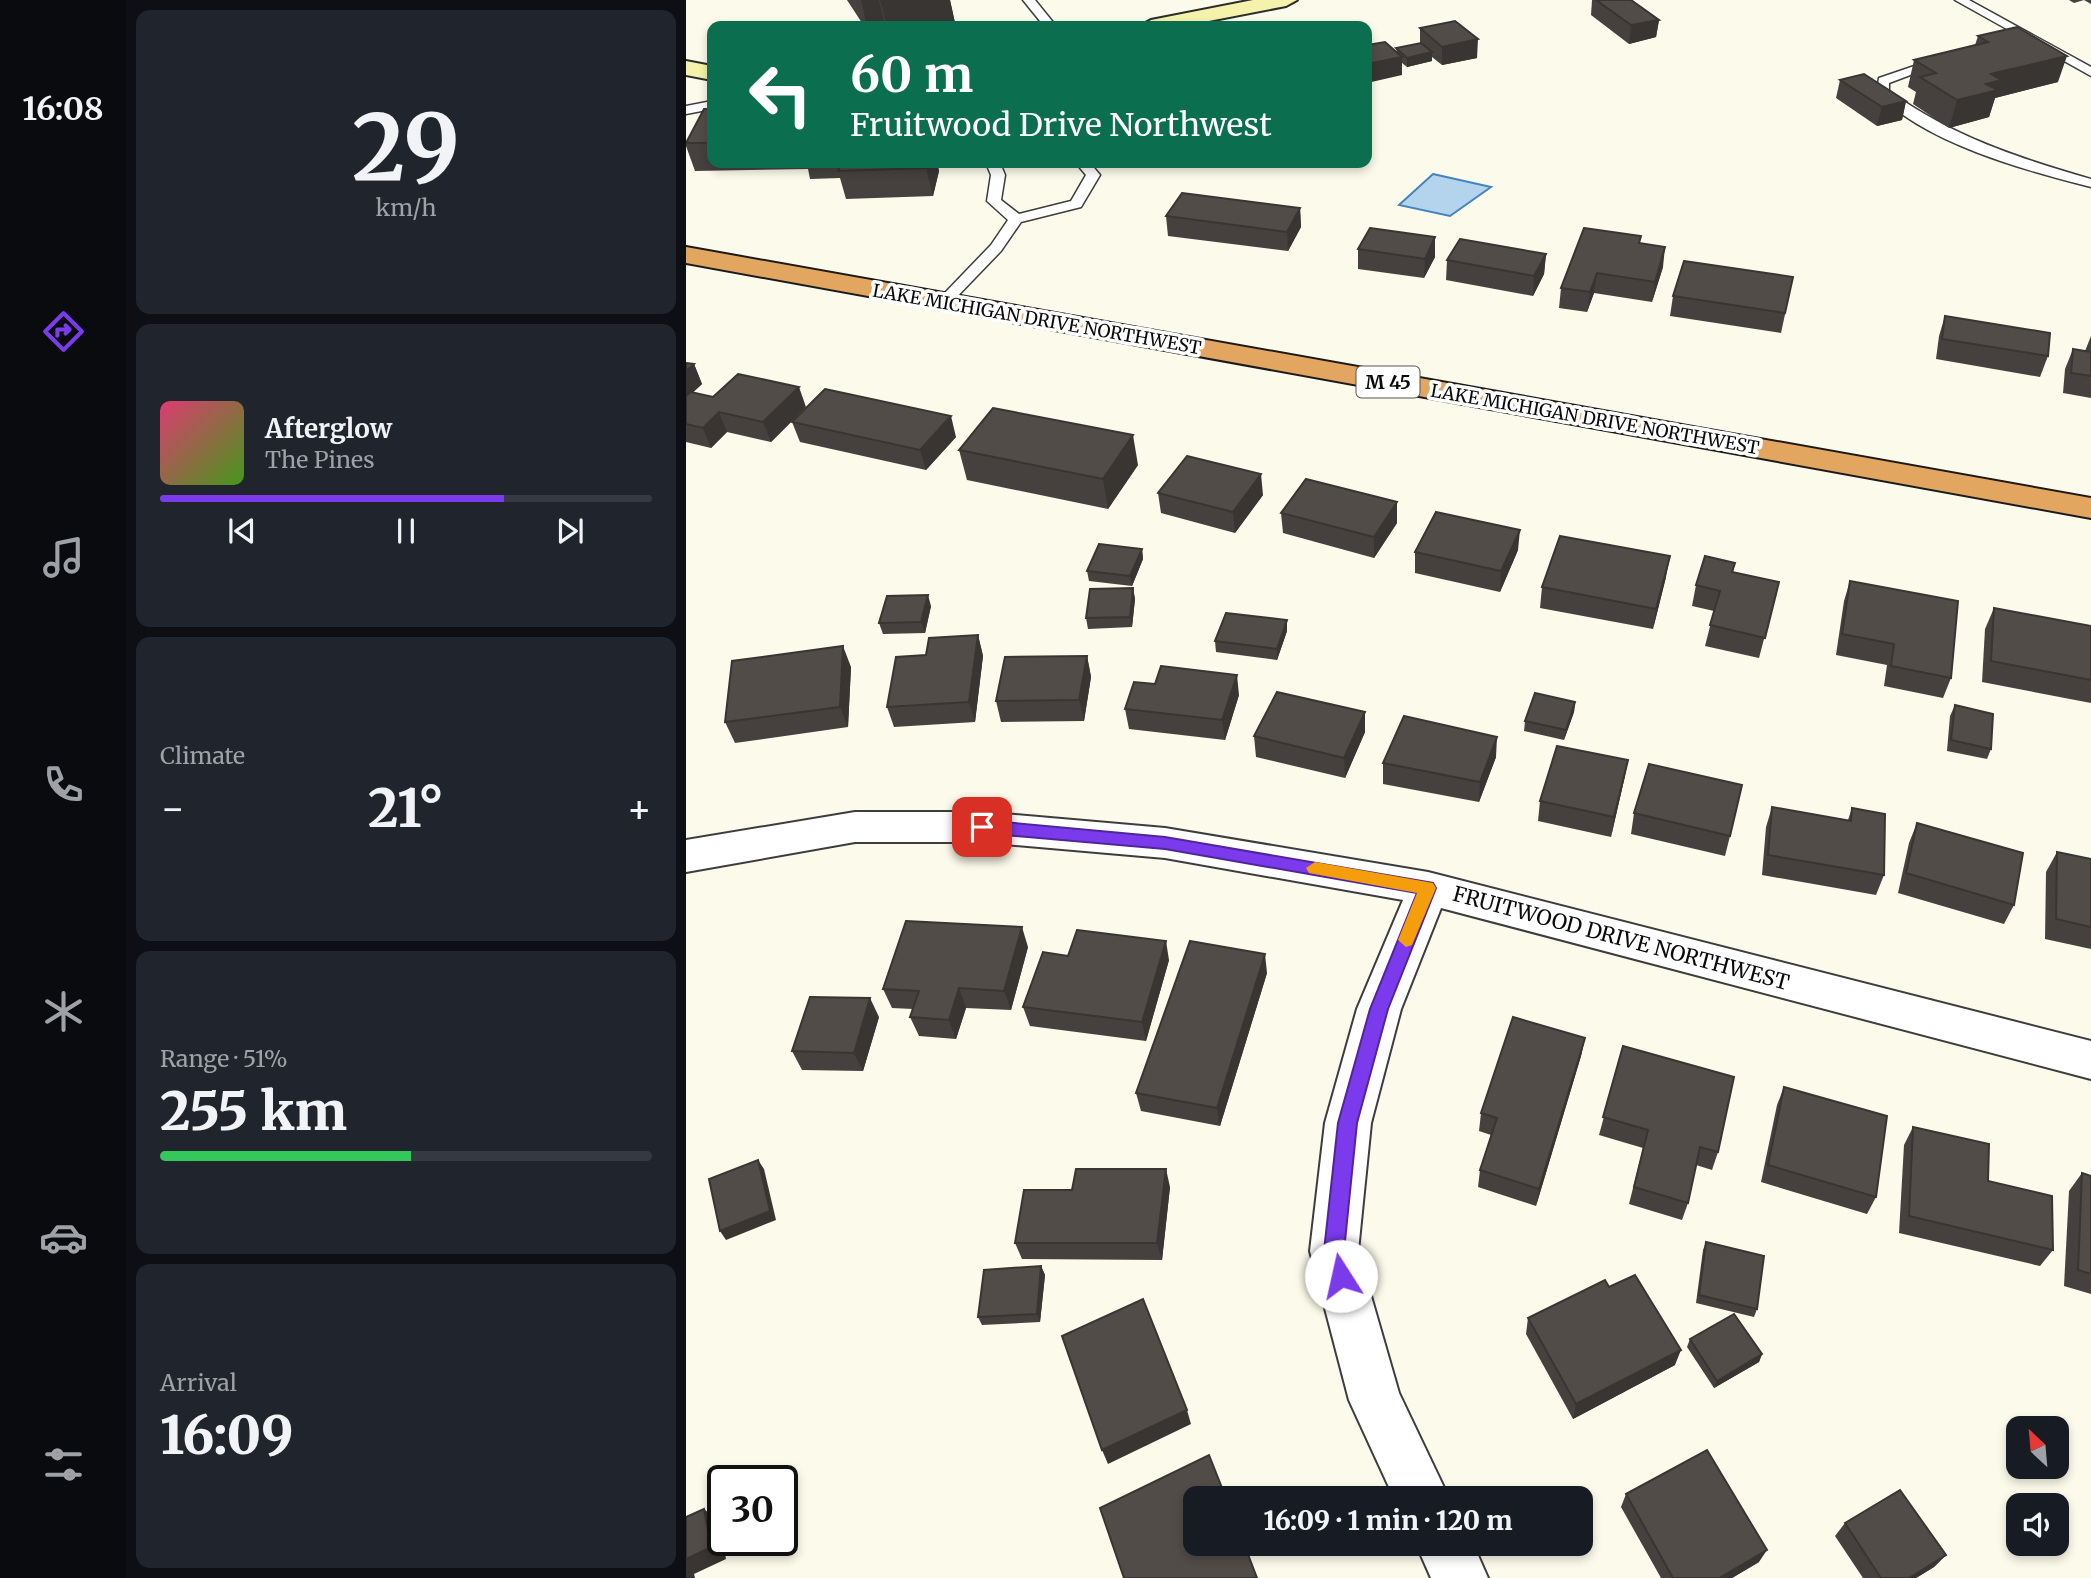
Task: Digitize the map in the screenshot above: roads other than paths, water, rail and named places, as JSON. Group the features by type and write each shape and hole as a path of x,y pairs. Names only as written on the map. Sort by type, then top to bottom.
{"highway":[{"name":"LAKE MICHIGAN DRIVE NORTHWEST","path":"686,255 2091,508"}],"main road":[{"path":"1177,21 1286,0"},
{"path":"686,68 707,73"}],"street":[{"name":"FRUITWOOD DRIVE NORTHWEST","path":"686,856 855,827 982,827 1165,843 1427,888 2091,1060"},
{"path":"1416,1486 1376,1400 1334,1251 1348,1123 1379,1009 1427,888"},
{"path":"1450,1556 1460,1578"}],"lane":[{"path":"1029,0 1046,21"},
{"path":"1961,0 2091,72"},
{"path":"2006,25 2011,42"},
{"path":"1948,60 1883,81 1882,92 1943,135 1979,150 2091,183"},
{"path":"686,110 707,106"},
{"path":"995,168 998,174 994,201 1016,219"},
{"path":"944,302 996,248 1016,219 1076,204 1093,175 1087,168"}],"water":[{"path":"1433,174 1491,187 1450,216 1399,205"}]}
